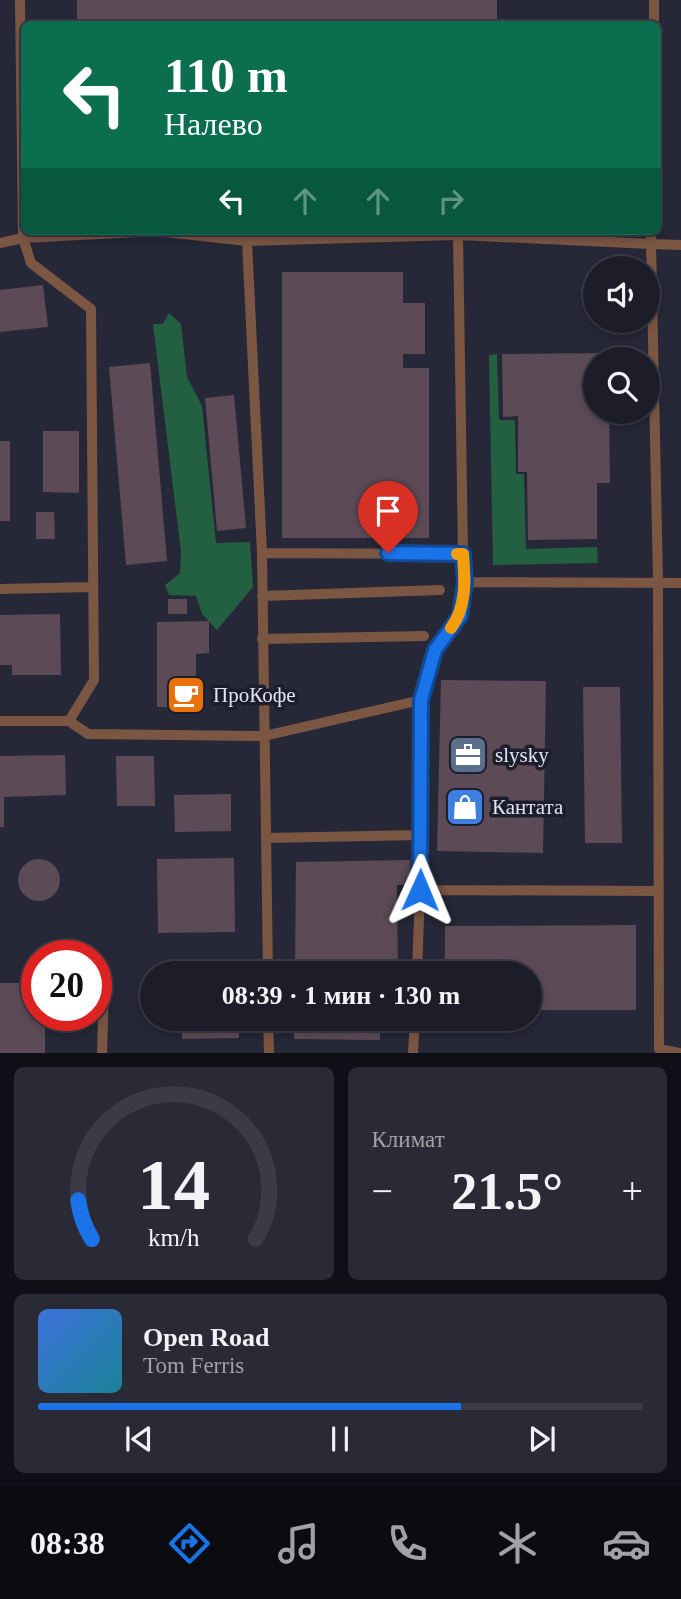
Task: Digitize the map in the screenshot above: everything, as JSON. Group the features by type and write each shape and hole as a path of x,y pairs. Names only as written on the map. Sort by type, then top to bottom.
{"lane":[{"path":"20,0 21,80"},
{"path":"654,0 654,21"},
{"path":"23,235 31,263 91,309 94,680 69,721"},
{"path":"0,243 90,235"},
{"path":"192,235 247,241 458,235 681,245"},
{"path":"417,961 421,700 435,650 460,616 465,582 458,235"},
{"path":"651,235 659,582 659,1049 679,1053"},
{"path":"247,241 262,553 268,961"},
{"path":"262,553 463,554"},
{"path":"465,582 681,583"},
{"path":"0,589 93,587"},
{"path":"262,596 440,590"},
{"path":"262,639 424,636"},
{"path":"0,721 69,721 88,734 264,736 421,700"},
{"path":"266,838 421,835"},
{"path":"420,890 659,891"},
{"path":"102,1053 103,1031"},
{"path":"268,1031 269,1053"},
{"path":"414,1053 415,1031"}],"green space":[{"path":"169,313 181,324 187,377 202,406 216,543 250,542 253,587 217,630 202,614 196,596 169,595 165,585 180,573 181,552 153,324 163,324"},
{"path":"497,354 499,420 515,420 516,474 524,474 526,549 597,547 598,563 493,565 489,355"}],"building":[{"path":"77,0 497,0 497,21 77,21"},
{"path":"282,272 403,272 403,303 425,303 425,354 403,354 403,368 429,368 429,538 282,538"},
{"path":"43,285 48,327 0,332 0,290"},
{"path":"583,353 583,424 609,424 610,483 597,483 597,539 528,540 527,472 518,472 518,416 503,417 502,354"},
{"path":"150,363 167,561 126,565 109,367"},
{"path":"234,395 246,528 217,531 205,398"},
{"path":"43,431 79,431 79,493 43,492"},
{"path":"0,441 10,441 10,521 0,521"},
{"path":"36,512 54,512 55,539 36,539"},
{"path":"168,599 187,599 187,614 168,614"},
{"path":"60,614 61,675 12,675 12,665 0,665 0,615"},
{"path":"209,621 209,653 196,654 196,707 157,707 157,622"},
{"path":"441,680 546,681 543,853 437,851"},
{"path":"583,687 620,687 622,843 585,843"},
{"path":"65,755 66,795 4,797 4,827 0,827 0,756"},
{"path":"116,756 154,756 155,806 117,806"},
{"path":"231,794 231,831 175,832 174,795"},
{"path":"234,858 235,932 158,933 157,859"},
{"path":"39,859 54,865 60,880 54,895 39,901 24,895 18,880 24,865"},
{"path":"410,860 411,885 397,885 398,961 295,961 296,862"},
{"path":"636,925 636,1010 542,1010 542,961 445,961 445,926"},
{"path":"0,983 21,983 21,1031 45,1031 45,1053 0,1053"},
{"path":"182,1031 239,1031 239,1038 182,1039"},
{"path":"294,1031 380,1031 380,1040 294,1039"}],"slow traffic":[{"path":"451,628 460,616 465,582 463,554 457,554"}],"place":[{"name":"ПроКофе","path":"186,695"},
{"name":"slysky","path":"468,755"},
{"name":"Кантата","path":"465,807"}],"route":[{"path":"388,553 463,554 465,582 460,616 435,650 421,700 420,890"}]}
